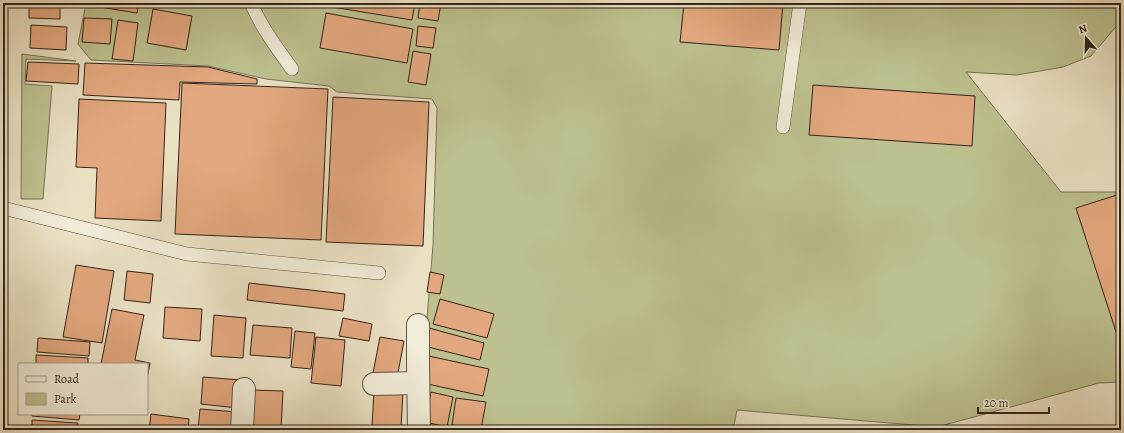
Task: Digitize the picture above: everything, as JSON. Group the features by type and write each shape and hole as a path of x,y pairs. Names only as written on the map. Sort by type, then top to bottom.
{"street":[{"path":"418,325 419,430"},
{"path":"374,384 418,383"},
{"path":"242,430 244,389"}],"lane":[{"path":"251,3 267,35 292,69"},
{"path":"783,127 800,3"},
{"path":"3,208 187,254 379,273"}],"green space":[{"path":"86,3 1121,3 1121,21 1091,56 1063,67 1017,75 966,72 1061,192 1121,192 1121,382 1099,383 937,427 737,410 733,430 418,430 433,245 437,108 432,99 337,92 329,86 266,79 208,66 91,60 78,44"},
{"path":"22,54 76,61 26,59 25,84 52,86 43,199 21,199"}],"building":[{"path":"29,3 60,3 60,19 29,18"},
{"path":"100,3 139,3 137,13 100,7"},
{"path":"321,3 415,3 412,20 320,5"},
{"path":"420,3 441,3 438,21 418,18"},
{"path":"684,3 783,3 779,50 680,42"},
{"path":"153,9 192,16 186,50 147,43"},
{"path":"326,13 413,29 407,63 320,48"},
{"path":"84,18 112,19 110,44 82,42"},
{"path":"118,20 138,23 133,61 112,59"},
{"path":"31,25 67,27 66,50 30,48"},
{"path":"418,26 436,28 433,48 416,46"},
{"path":"413,51 431,54 426,85 408,82"},
{"path":"28,62 79,64 78,84 26,81"},
{"path":"85,63 208,67 257,79 257,84 180,82 179,100 83,95"},
{"path":"182,83 328,89 321,240 175,234"},
{"path":"813,85 975,96 972,146 809,135"},
{"path":"333,97 429,102 423,246 326,242"},
{"path":"79,99 166,103 161,221 95,218 97,168 76,167"},
{"path":"1120,194 1121,337 1118,338 1076,208"},
{"path":"76,265 114,271 102,343 63,337"},
{"path":"127,271 153,274 150,303 124,300"},
{"path":"430,272 444,275 440,294 427,292"},
{"path":"249,283 345,294 343,311 247,300"},
{"path":"440,299 494,314 487,338 433,324"},
{"path":"165,307 202,309 200,341 163,338"},
{"path":"112,309 144,315 135,360 150,363 148,374 148,363 101,363"},
{"path":"214,315 246,318 243,358 211,356"},
{"path":"343,318 372,324 369,341 339,336"},
{"path":"253,325 292,328 290,358 250,355"},
{"path":"429,328 484,343 480,360 424,346"},
{"path":"295,331 315,333 311,369 291,367"},
{"path":"316,337 345,340 341,386 311,383"},
{"path":"380,337 404,341 397,378 373,373"},
{"path":"38,338 90,342 89,356 37,352"},
{"path":"36,355 88,358 88,363 36,363"},
{"path":"424,355 489,369 483,396 418,382"},
{"path":"203,377 241,380 238,408 201,404"},
{"path":"252,390 283,391 281,430 250,430"},
{"path":"374,391 403,392 401,428 372,426"},
{"path":"431,392 453,397 447,427 425,422"},
{"path":"456,398 486,402 481,429 452,425"},
{"path":"200,409 237,412 235,430 198,430"},
{"path":"151,414 189,419 188,430 149,430"},
{"path":"32,415 80,415 79,420"},
{"path":"32,420 78,423 77,430 32,430"},
{"path":"323,427 357,427 357,430 323,430"}]}
